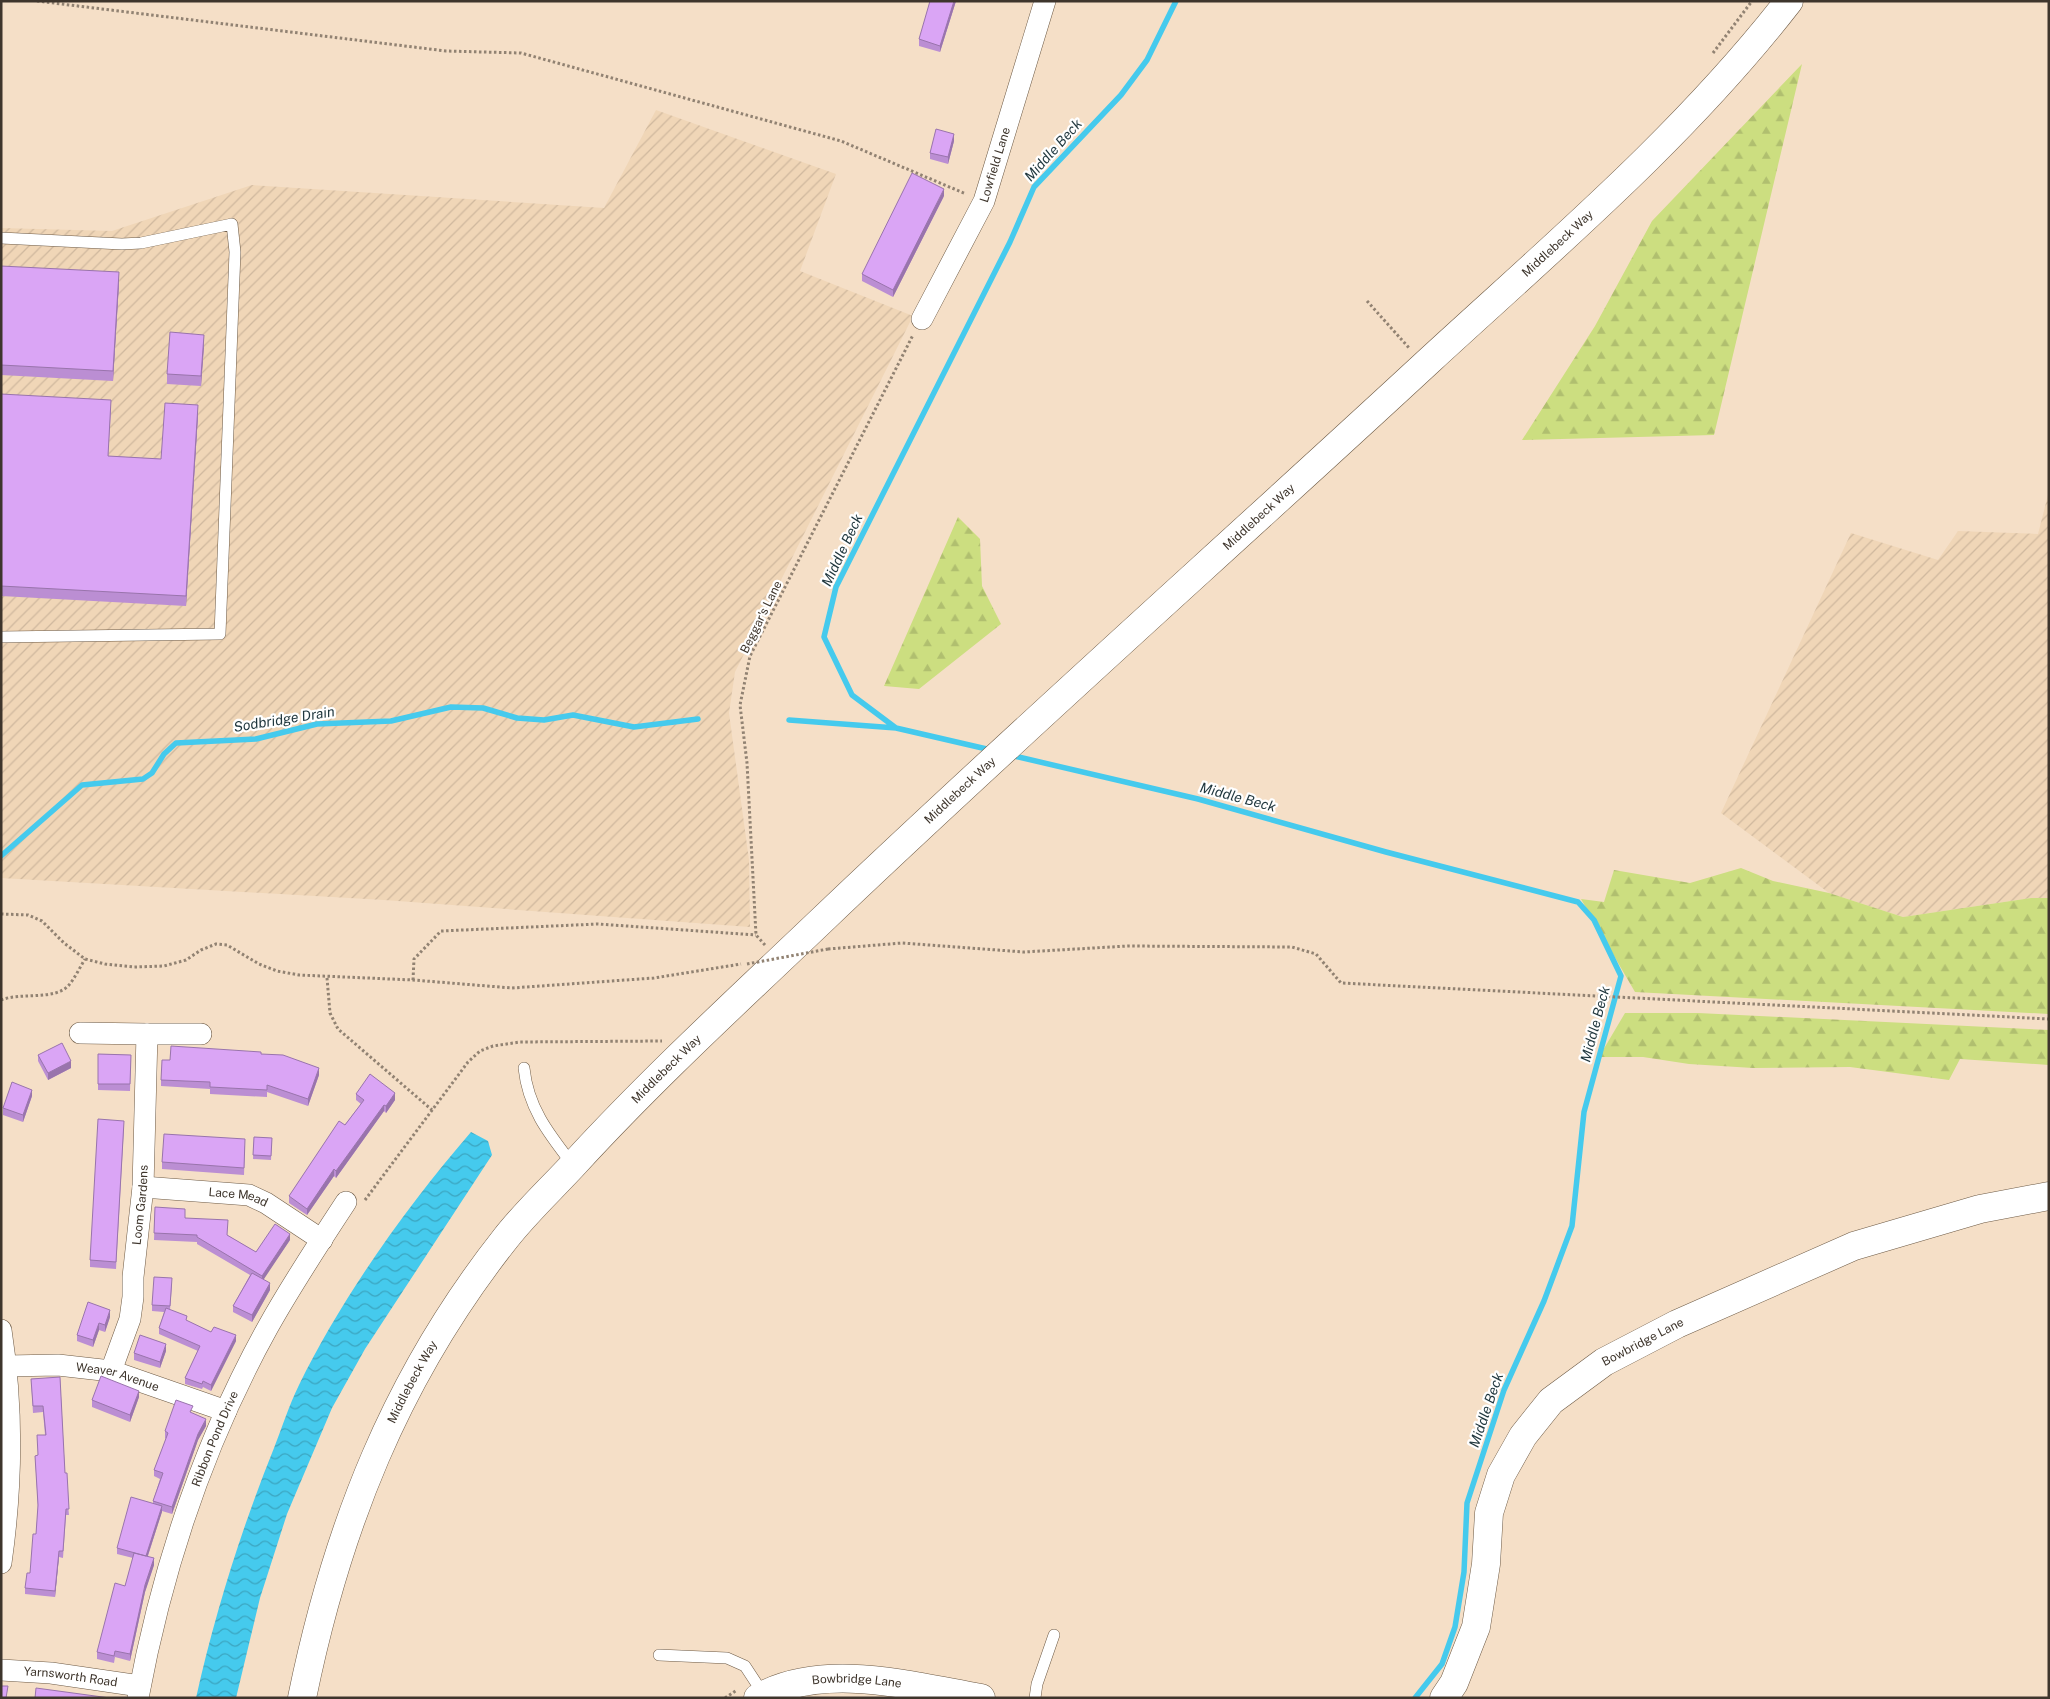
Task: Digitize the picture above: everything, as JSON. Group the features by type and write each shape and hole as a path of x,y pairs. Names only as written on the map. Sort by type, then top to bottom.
{"street":[{"name":"Lowfield Lane","path":"922,319 984,201 1045,1"},
{"name":"Middlebeck Way","path":"302,1698 317,1626 340,1550 381,1439 425,1357 505,1238 616,1117 982,767 1387,400 1688,120 1758,42 1789,1"},
{"path":"80,1033 201,1034"},
{"name":"Loom Gardens","path":"111,1371 130,1319 143,1187 147,1034"},
{"name":"Lace Mead","path":"143,1187 249,1196 266,1203 322,1240"},
{"name":"Bowbridge Lane","path":"1444,1698 1454,1682 1476,1627 1486,1564 1489,1513 1501,1475 1523,1436 1551,1401 1604,1362 1669,1328 1854,1246 1980,1209 2049,1196"},
{"name":"Ribbon Pond Drive","path":"139,1692 177,1541 226,1411 267,1329 322,1240 353,1203"},
{"path":"1,1330 7,1366 10,1434 1,1563"},
{"name":"Weaver Avenue","path":"7,1366 58,1365 111,1371 226,1411"},
{"name":"Yarnsworth Road","path":"1,1670 51,1673 139,1692"},
{"name":"Bowbridge Lane","path":"761,1696 793,1685 825,1678 862,1679 981,1698"}],"lane":[{"path":"1,238 122,244 141,243 232,224 235,252 220,634 1,637"},
{"path":"524,1068 526,1082 540,1122 573,1165"},
{"path":"1035,1698 1037,1684 1054,1635"},
{"name":"Bowbridge Lane","path":"659,1654 727,1658 745,1666 761,1696"}],"path":[{"path":"37,1 446,51 521,53 841,141 984,201"},
{"path":"1367,301 1410,348"},
{"name":"Beggar's Lane","path":"756,935 747,763 740,705 750,656 922,319"},
{"path":"2,914 28,915 42,921 64,943 85,959 105,964 134,967 164,966 186,960 201,950 216,944 227,945 259,964 277,971 327,978 413,980 512,988 654,978 828,949 902,943 1024,952 1128,946 1292,947 1316,954 1341,983 2049,1019"},
{"path":"413,980 414,958 441,930 598,924 756,935 768,950"},
{"path":"1,1000 15,996 48,995 60,992 68,986 85,959"},
{"path":"327,978 330,1013 338,1029 432,1110"},
{"path":"353,1203 432,1110 468,1062 480,1051 494,1046 520,1042 672,1041"}],"shaded area":[{"path":"656,110 836,174 800,271 913,316 735,672 729,713 749,860 750,927 384,900 1,878 1,228 112,231 252,185 604,208"},
{"path":"2049,491 2049,898 2031,898 1903,917 1829,893 1721,813 1851,533 1938,560 1958,531 2038,534"}],"green space":[{"path":"1802,64 1714,435 1522,440 1595,326 1652,221"},
{"path":"958,517 980,539 982,586 1001,624 919,689 884,686"},
{"path":"1741,868 1773,881 1829,893 1903,917 2031,898 2049,898 2049,1014 1635,992 1581,899 1604,902 1614,870 1690,883"},
{"path":"1625,1013 1698,1013 2049,1030 2049,1065 1960,1059 1949,1080 1850,1067 1753,1068 1689,1064 1643,1057 1599,1057"}],"water":[{"path":"471,1132 488,1141 492,1155 365,1349 332,1408 287,1514 260,1598 236,1698 196,1698 220,1603 240,1541 299,1385 335,1319 377,1253 423,1190"}],"building":[{"path":"930,1 954,1 940,46 919,39"},
{"path":"936,129 954,134 948,157 930,153"},
{"path":"912,173 944,189 893,290 862,274"},
{"path":"1,266 119,272 113,371 1,365"},
{"path":"170,332 204,335 201,376 167,374"},
{"path":"1,394 111,400 108,456 161,459 165,403 198,405 186,596 1,586"},
{"path":"62,1043 71,1061 48,1073 38,1055"},
{"path":"171,1046 283,1055 319,1068 308,1099 267,1085 267,1090 210,1087 210,1082 161,1080 162,1060 170,1060"},
{"path":"98,1054 131,1055 130,1084 98,1084"},
{"path":"370,1074 395,1093 386,1106 384,1105 336,1171 334,1169 307,1209 289,1196 339,1121 345,1125 364,1100 356,1094"},
{"path":"12,1082 32,1090 23,1115 3,1108"},
{"path":"98,1119 124,1121 116,1262 90,1260"},
{"path":"164,1134 245,1139 244,1168 162,1162"},
{"path":"254,1137 272,1138 271,1156 253,1155"},
{"path":"155,1207 185,1209 185,1218 228,1220 227,1235 256,1252 275,1224 290,1234 262,1276 197,1237 197,1235 154,1233"},
{"path":"252,1273 270,1283 252,1315 233,1306"},
{"path":"154,1277 172,1278 170,1306 152,1305"},
{"path":"88,1302 110,1310 105,1325 99,1323 93,1340 77,1335"},
{"path":"166,1308 187,1316 186,1320 211,1332 214,1327 236,1335 211,1385 203,1381 202,1384 185,1378 200,1346 159,1328"},
{"path":"140,1335 166,1344 160,1362 134,1353"},
{"path":"101,1376 139,1391 130,1415 92,1400"},
{"path":"60,1377 65,1473 67,1473 69,1509 66,1509 63,1551 59,1551 55,1591 25,1588 27,1573 30,1573 33,1534 36,1534 38,1505 35,1456 38,1455 37,1435 46,1435 43,1406 33,1406 31,1379"},
{"path":"176,1400 193,1406 190,1412 206,1419 198,1434 172,1507 153,1501 163,1473 154,1470 168,1433 165,1431"},
{"path":"131,1497 162,1506 146,1556 117,1548"},
{"path":"134,1553 154,1558 145,1585 130,1654 115,1651 114,1656 97,1652 115,1583 125,1586"},
{"path":"1,1686 8,1686 6,1698 1,1698"},
{"path":"36,1688 110,1698 35,1698"}],"waterway":[{"name":"Middle Beck","path":"991,750 896,728 852,695 824,637 836,587 1010,242 1034,187 1121,95 1147,60 1176,1"},
{"name":"Sodbridge Drain","path":"1,856 82,785 143,779 152,773 164,754 176,743 256,739 317,724 391,721 451,707 483,708 517,718 544,720 573,715 634,727 698,719"},
{"name":"Sodbridge Drain","path":"789,720 896,728"},
{"name":"Middle Beck","path":"1010,755 1198,799 1386,852 1578,902 1594,920 1621,976 1584,1112 1572,1226 1544,1301 1504,1390 1467,1503 1464,1572 1455,1627 1442,1664 1415,1698"}]}
